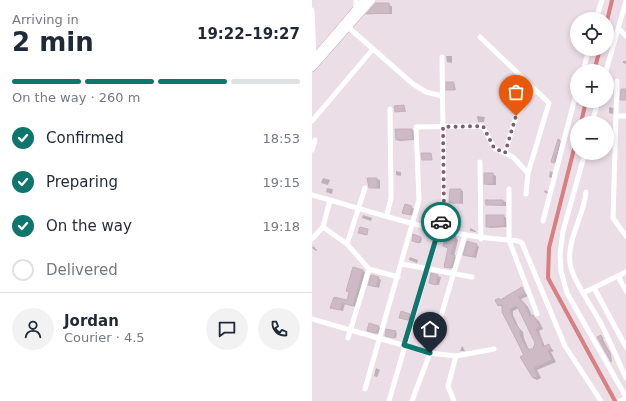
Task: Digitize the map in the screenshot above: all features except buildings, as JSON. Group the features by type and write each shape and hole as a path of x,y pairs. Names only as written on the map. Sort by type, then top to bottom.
{"main road":[{"path":"313,60 364,0"},
{"path":"312,68 372,0"}],"street":[{"path":"356,0 356,9"},
{"path":"598,12 602,0"},
{"path":"608,64 626,1"},
{"path":"312,10 313,60"},
{"path":"348,27 413,84 426,92 442,96"},
{"path":"618,29 626,36"},
{"path":"480,37 549,104 528,173 526,194"},
{"path":"312,121 373,49"},
{"path":"389,401 444,211 442,58"},
{"path":"617,81 614,218 626,236"},
{"path":"505,153 516,116 535,90"},
{"path":"543,221 572,108"},
{"path":"387,216 391,198 390,109"},
{"path":"616,116 626,116"},
{"path":"366,389 419,200 416,127 483,126 494,148 513,157 528,173"},
{"path":"312,150 315,140"},
{"path":"583,160 563,231 560,254 561,271 567,293 624,399"},
{"path":"480,162 481,239"},
{"path":"347,244 365,188"},
{"path":"509,189 509,240 537,314"},
{"path":"586,192 585,205 571,244 570,263 583,293 600,320 626,378"},
{"path":"312,195 438,230 481,239 518,240 522,243 565,346 601,401"},
{"path":"312,238 323,227 330,200"},
{"path":"323,227 347,244 369,269 398,277"},
{"path":"412,401 430,353 464,235"},
{"path":"402,264 472,277"},
{"path":"348,338 369,269"},
{"path":"583,293 626,272"},
{"path":"618,276 626,291"},
{"path":"594,288 626,347"},
{"path":"312,319 430,353 456,356 494,349"},
{"path":"454,401 448,386 456,356"}],"waterway":[{"path":"609,12 612,0"},
{"path":"596,64 598,56"},
{"path":"583,116 584,108"},
{"path":"571,160 549,248 548,278 615,401"}],"way so far":[{"path":"441,222 444,211 443,127 483,126 494,148 505,153 516,116"}],"route":[{"path":"430,353 404,345 441,222"}]}
